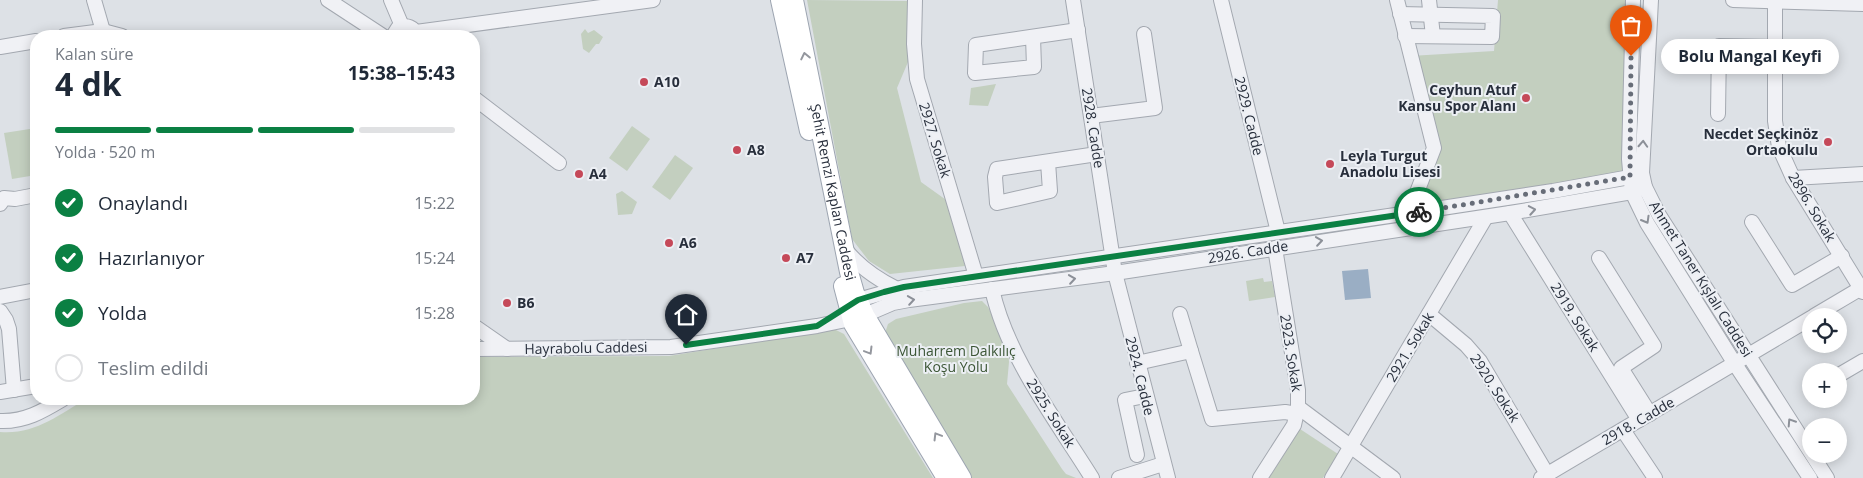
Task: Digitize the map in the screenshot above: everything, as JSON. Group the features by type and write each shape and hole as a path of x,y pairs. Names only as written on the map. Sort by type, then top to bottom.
{"main road":[{"name":"Şehit Remzi Kaplan Caddesi","path":"780,0 855,310 946,478"},
{"name":"Şehit Remzi Kaplan Caddesi","path":"794,0 855,310 962,478"}],"street":[{"path":"94,0 103,30"},
{"path":"328,0 374,30"},
{"path":"391,0 397,30"},
{"path":"439,30 579,5 653,0"},
{"name":"2927. Sokak","path":"914,0 914,44 917,78 976,276"},
{"name":"2928. Cadde","path":"1073,0 1115,273"},
{"name":"2929. Cadde","path":"1221,0 1278,232"},
{"path":"1397,0 1434,148 1409,213"},
{"path":"1429,0 1432,36"},
{"name":"Ahmet Taner Kışlalı Caddesi","path":"1632,0 1636,175 1638,190 1648,223 1735,364 1810,478"},
{"name":"Ahmet Taner Kışlalı Caddesi","path":"1636,175 1651,0"},
{"path":"1733,0 1863,4"},
{"name":"2896. Sokak","path":"1775,1 1776,130 1782,155 1793,178 1862,289"},
{"path":"1400,14 1493,16 1492,37 1405,36"},
{"path":"400,30 410,27 413,30"},
{"path":"1033,37 1034,67 975,73 976,45 1078,30"},
{"path":"1091,116 1156,108 1144,34"},
{"path":"0,47 30,42"},
{"path":"1718,114 1719,46 1775,47"},
{"path":"480,103 559,163"},
{"path":"1048,162 1097,154"},
{"path":"1793,178 1863,174"},
{"name":"2926. Cadde","path":"855,310 897,289 1409,213 1636,175"},
{"name":"2926. Cadde","path":"855,310 909,300 1115,273 1486,217 1638,190"},
{"name":"Ahmet Taner Kışlalı Caddesi","path":"1638,190 1659,216 1827,478"},
{"path":"1,199 30,196"},
{"name":"2919. Sokak","path":"1510,213 1644,417"},
{"name":"2921. Sokak","path":"1332,478 1486,217"},
{"path":"1752,222 1792,285 1842,256"},
{"path":"844,247 864,269 897,289"},
{"name":"2923. Sokak","path":"1260,478 1292,428 1297,410 1298,390 1275,248"},
{"path":"1599,258 1654,346 1621,368 1644,417"},
{"name":"2924. Cadde","path":"1115,273 1165,471"},
{"name":"2918. Cadde","path":"1828,308 1862,289"},
{"name":"2925. Sokak","path":"992,290 1000,318 1018,360 1092,478"},
{"path":"0,297 30,291"},
{"name":"Hayrabolu Caddesi","path":"480,349 671,347 817,326 855,310"},
{"path":"0,312 6,320 9,329 14,390"},
{"path":"1180,314 1212,419 1297,410 1393,478"},
{"name":"2920. Sokak","path":"1429,314 1466,345 1480,361 1544,476"},
{"name":"2918. Cadde","path":"1544,476 1802,323"},
{"path":"480,330 506,349"},
{"path":"1137,363 1191,351"},
{"path":"1847,370 1863,361"},
{"path":"0,392 30,387"},
{"path":"1137,456 1125,400 1145,396"},
{"path":"0,421 28,418 53,405"},
{"path":"1623,430 1655,478"},
{"path":"1119,478 1165,471"}],"green space":[{"path":"807,0 909,1 908,62 897,88 921,182 949,202 965,266 890,274 869,261 852,239"},
{"name":"Ceyhun Atuf Kansu Spor Alanı","path":"1498,0 1633,0 1630,177 1409,213 1433,155 1410,56 1494,51"},
{"path":"585,29 588,33 594,30 603,37 599,44 596,44 589,53 583,49 581,34"},
{"path":"996,84 988,106 969,105 971,88"},
{"path":"632,126 650,139 627,171 609,158"},
{"path":"30,129 30,176 12,179 4,133"},
{"path":"675,155 693,168 670,200 652,187"},
{"path":"622,191 637,202 632,214 618,215 616,194"},
{"path":"1263,278 1264,282 1272,281 1275,297 1249,301 1246,281"},
{"name":"Muharrem Dalkılıç Koşu Yolu","path":"982,301 988,307 1008,351 1007,384 1062,469 1066,474 1076,478 968,478 885,333 888,324 896,319 964,303"},
{"path":"834,329 844,334 933,478 0,478 0,432 12,432 35,427 46,423 76,405 480,405 480,357 669,356"},
{"path":"1300,429 1338,454 1323,478 1269,478"}],"water":[{"path":"1368,269 1371,298 1345,300 1342,271"}],"way so far":[{"path":"1419,212 1630,177 1631,56"}],"place":[{"name":"Bolu Mangal Keyfi","path":"1631,56"},
{"name":"A10","path":"644,82"},
{"name":"Ceyhun Atuf Kansu Spor Alanı","path":"1526,98"},
{"name":"Necdet Seçkinöz Ortaokulu","path":"1828,142"},
{"name":"A8","path":"737,150"},
{"name":"Leyla Turgut Anadolu Lisesi","path":"1330,164"},
{"name":"A4","path":"579,174"},
{"name":"A6","path":"669,243"},
{"name":"A7","path":"786,258"},
{"name":"B6","path":"507,303"}],"route":[{"path":"686,345 765,332 817,326 858,300 904,287 1419,212"}]}
